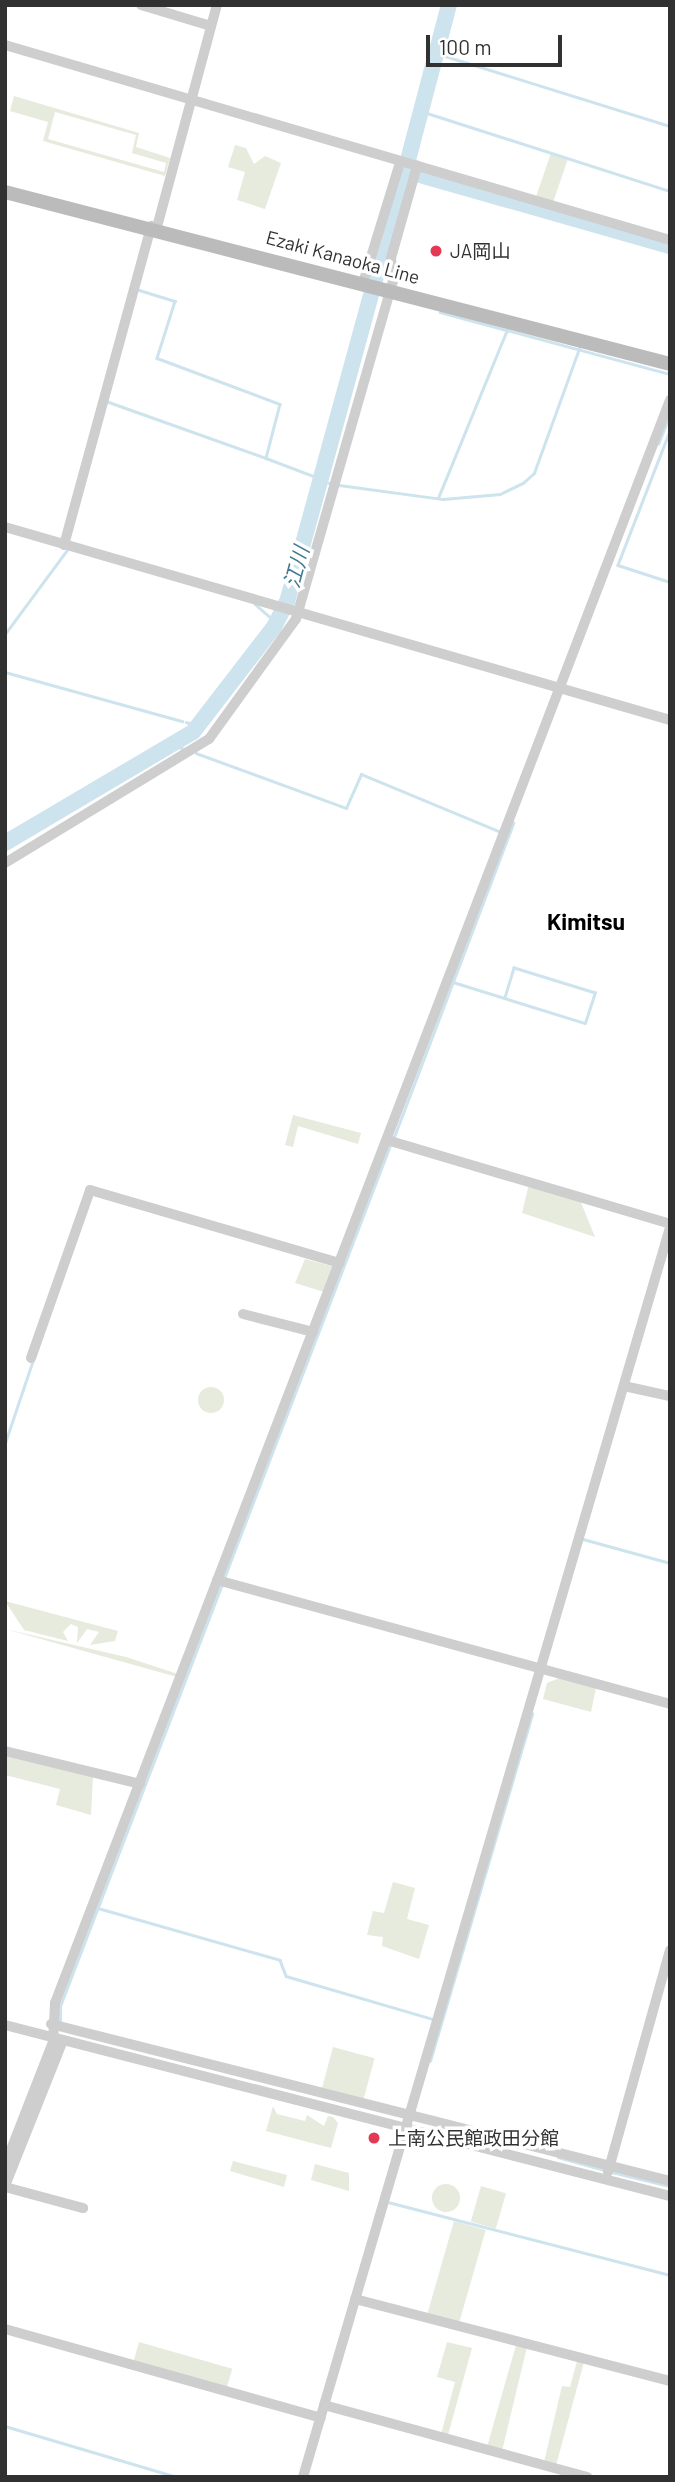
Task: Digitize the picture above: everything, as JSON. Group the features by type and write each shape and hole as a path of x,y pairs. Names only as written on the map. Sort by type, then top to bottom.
{"main road":[{"name":"Ezaki Kanaoka Line","path":"5,192 154,227 670,364"}],"street":[{"path":"141,5 209,25"},
{"path":"64,545 191,103 209,25 217,5"},
{"path":"5,45 191,103 400,163 416,171 670,240"},
{"path":"365,283 400,163"},
{"path":"5,863 209,739 296,612 388,289 391,258 416,171"},
{"path":"83,2208 5,2187 62,2032 140,1784 221,1581 313,1332 390,1141 670,400"},
{"path":"5,527 670,720"},
{"path":"303,2477 358,2300 406,2119 626,1387 670,1226 390,1141"},
{"path":"31,1358 90,1190 340,1263"},
{"path":"243,1314 313,1332"},
{"path":"626,1387 670,1396"},
{"path":"221,1581 670,1704"},
{"path":"5,1751 140,1784"},
{"path":"608,2172 670,1950"},
{"path":"5,2025 62,2032 406,2119 608,2172 670,2196"},
{"path":"62,2032 608,2172 670,2181"},
{"path":"5,2165 62,2032"},
{"path":"358,2300 670,2381"},
{"path":"5,2329 321,2418"},
{"path":"327,2406 587,2477"}],"shaded area":[{"path":"14,96 139,133 136,147 170,158 165,176 43,141 48,122 10,111","holes":["55,112 136,135 132,153 166,163 164,172 48,139"]},
{"path":"235,145 246,148 254,164 265,156 281,163 265,209 237,200 245,172 228,167"},
{"path":"551,153 568,159 553,203 536,197"},
{"path":"293,1115 361,1133 358,1144 298,1126 293,1147 285,1145"},
{"path":"529,1184 580,1200 595,1237 522,1213"},
{"path":"305,1259 335,1267 324,1292 295,1283"},
{"path":"211,1387 220,1391 224,1400 220,1409 211,1413 202,1409 198,1400 202,1391"},
{"path":"5,1601 118,1631 115,1641 90,1645 99,1632 87,1629 77,1643 78,1627 71,1624 63,1632 68,1641 24,1630"},
{"path":"5,1629 126,1657 178,1674 177,1677"},
{"path":"562,1677 596,1688 591,1712 543,1699 547,1683"},
{"path":"5,1755 93,1777 91,1815 56,1805 60,1789 5,1775"},
{"path":"393,1882 415,1888 407,1919 429,1925 419,1959 382,1946 383,1937 367,1935 373,1911 384,1913"},
{"path":"333,2047 375,2058 364,2099 322,2088"},
{"path":"273,2106 277,2114 305,2121 307,2115 324,2126 328,2116 333,2117 338,2123 331,2148 266,2131"},
{"path":"233,2161 287,2175 284,2187 230,2171"},
{"path":"315,2164 349,2173 349,2191 311,2180"},
{"path":"446,2184 456,2188 460,2198 456,2208 446,2212 436,2208 432,2198 436,2188"},
{"path":"481,2186 506,2193 496,2229 471,2222"},
{"path":"454,2221 486,2230 459,2324 427,2315"},
{"path":"139,2342 232,2369 226,2390 133,2363"},
{"path":"447,2342 472,2348 448,2435 441,2434 455,2382 437,2377"},
{"path":"516,2345 527,2347 502,2451 487,2447"},
{"path":"577,2361 584,2362 556,2465 544,2462 562,2386 570,2387"}],"waterway":[{"name":"江川","path":"408,160 449,5"},
{"path":"442,55 670,126"},
{"path":"427,113 670,191"},
{"name":"江川","path":"5,843 193,732 274,627 287,602 406,167"},
{"path":"406,171 670,246"},
{"path":"136,289 175,301 157,358 280,404 266,458 321,479"},
{"path":"440,312 670,374"},
{"path":"438,498 507,330"},
{"path":"339,485 443,499 500,494 523,483 534,473 579,349"},
{"path":"106,401 266,458"},
{"path":"658,444 670,414"},
{"path":"670,431 618,565 670,582"},
{"path":"320,480 329,483"},
{"path":"5,634 67,550"},
{"path":"255,604 276,622"},
{"path":"5,672 182,721"},
{"path":"186,722 199,726"},
{"path":"171,744 184,749"},
{"path":"196,753 346,808 361,774 501,832"},
{"path":"394,1137 513,823"},
{"path":"453,982 585,1023 595,993 514,968 505,998"},
{"path":"224,1578 391,1143"},
{"path":"5,1443 33,1360"},
{"path":"583,1539 670,1563"},
{"path":"60,2024 60,2006 222,1584"},
{"path":"430,2061 532,1714"},
{"path":"98,1908 280,1960 286,1976 433,2019"},
{"path":"558,2157 605,2170"},
{"path":"612,2172 670,2186"},
{"path":"388,2202 670,2275"},
{"path":"5,2426 177,2477"}],"place":[{"name":"JA岡山","path":"436,251"},
{"name":"上南公民館政田分館","path":"374,2138"}],"district":[{"name":"Kimitsu","path":"586,921"}]}
